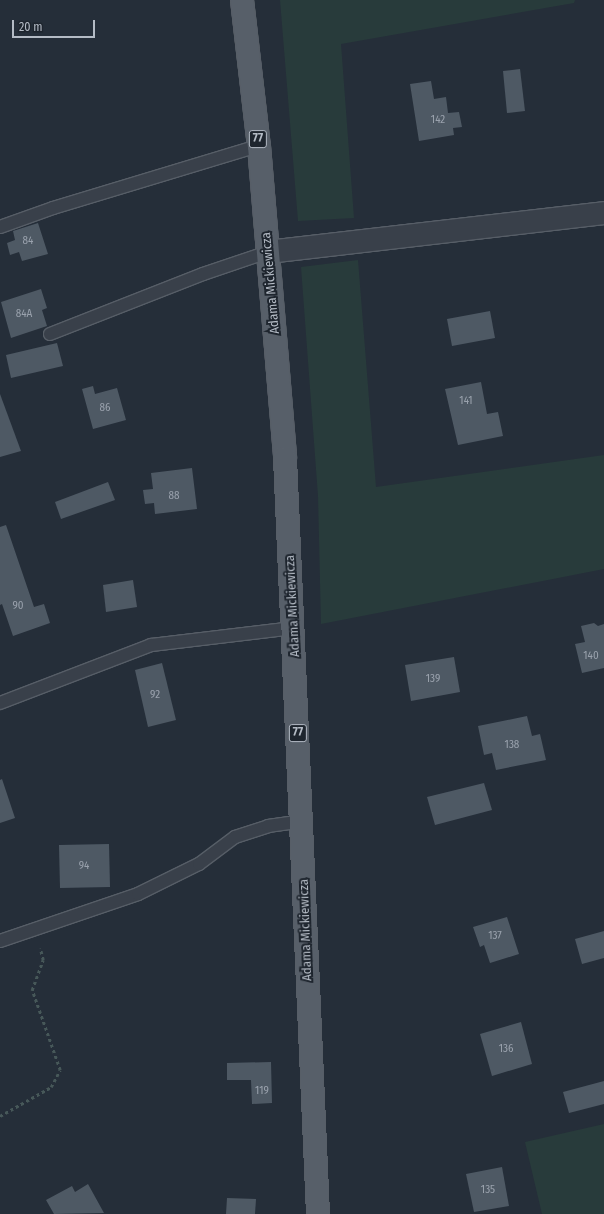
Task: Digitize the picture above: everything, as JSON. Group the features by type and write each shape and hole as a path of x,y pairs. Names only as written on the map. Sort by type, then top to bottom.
{"main road":[{"name":"Adama Mickiewicza","path":"242,0 259,146 285,458 294,628 318,1214"}],"street":[{"path":"268,252 604,213"}],"lane":[{"path":"0,227 52,208 259,146"},
{"path":"50,334 203,274 268,252"},
{"path":"0,703 151,645 294,628"},
{"path":"0,941 138,894 199,864 235,837 268,826 302,821"}],"path":[{"path":"0,1116 51,1087 60,1070 32,990 43,960 36,928"}],"shaded area":[{"path":"280,0 575,0 574,3 341,44 354,218 298,221"},
{"path":"358,260 376,487 604,455 604,569 321,624 318,496 301,267"},
{"path":"604,1124 604,1214 542,1214 525,1142"}],"building":[{"path":"520,69 525,111 507,113 503,71"},
{"path":"431,81 434,99 446,97 448,113 459,112 462,127 453,128 454,135 419,141 410,84"},
{"path":"38,223 48,254 22,261 19,252 10,255 7,243 15,240 13,231"},
{"path":"41,289 47,308 42,310 47,326 11,338 1,302"},
{"path":"490,311 495,338 452,346 447,319"},
{"path":"57,343 63,366 11,378 6,355"},
{"path":"481,382 487,414 498,412 503,436 458,445 445,389"},
{"path":"93,386 95,394 117,388 126,420 93,429 82,389"},
{"path":"0,394 21,451 0,457"},
{"path":"192,468 197,509 155,514 154,503 145,504 143,490 153,489 151,473"},
{"path":"108,482 115,500 61,519 55,502"},
{"path":"6,525 34,607 44,604 50,623 13,636 2,604 0,605 0,527"},
{"path":"133,580 137,607 106,612 103,585"},
{"path":"594,623 598,626 604,624 604,668 582,673 575,644 585,642 581,626"},
{"path":"454,657 460,692 411,701 405,665"},
{"path":"162,663 176,720 148,727 135,670"},
{"path":"527,716 532,736 540,734 546,760 496,770 492,753 484,755 478,726"},
{"path":"2,779 15,818 0,823 0,780"},
{"path":"484,783 492,810 435,825 427,797"},
{"path":"109,844 110,887 60,888 59,845"},
{"path":"507,917 519,954 490,963 484,945 480,947 473,927"},
{"path":"604,931 604,958 582,964 575,939"},
{"path":"521,1022 532,1064 492,1076 480,1034"},
{"path":"271,1062 272,1103 252,1104 251,1080 227,1080 227,1063"},
{"path":"604,1081 604,1104 569,1113 563,1092"},
{"path":"502,1167 509,1206 474,1212 466,1174"},
{"path":"88,1184 104,1213 54,1214 46,1200 72,1186 75,1192"},
{"path":"227,1198 256,1199 255,1214 226,1214"}]}
